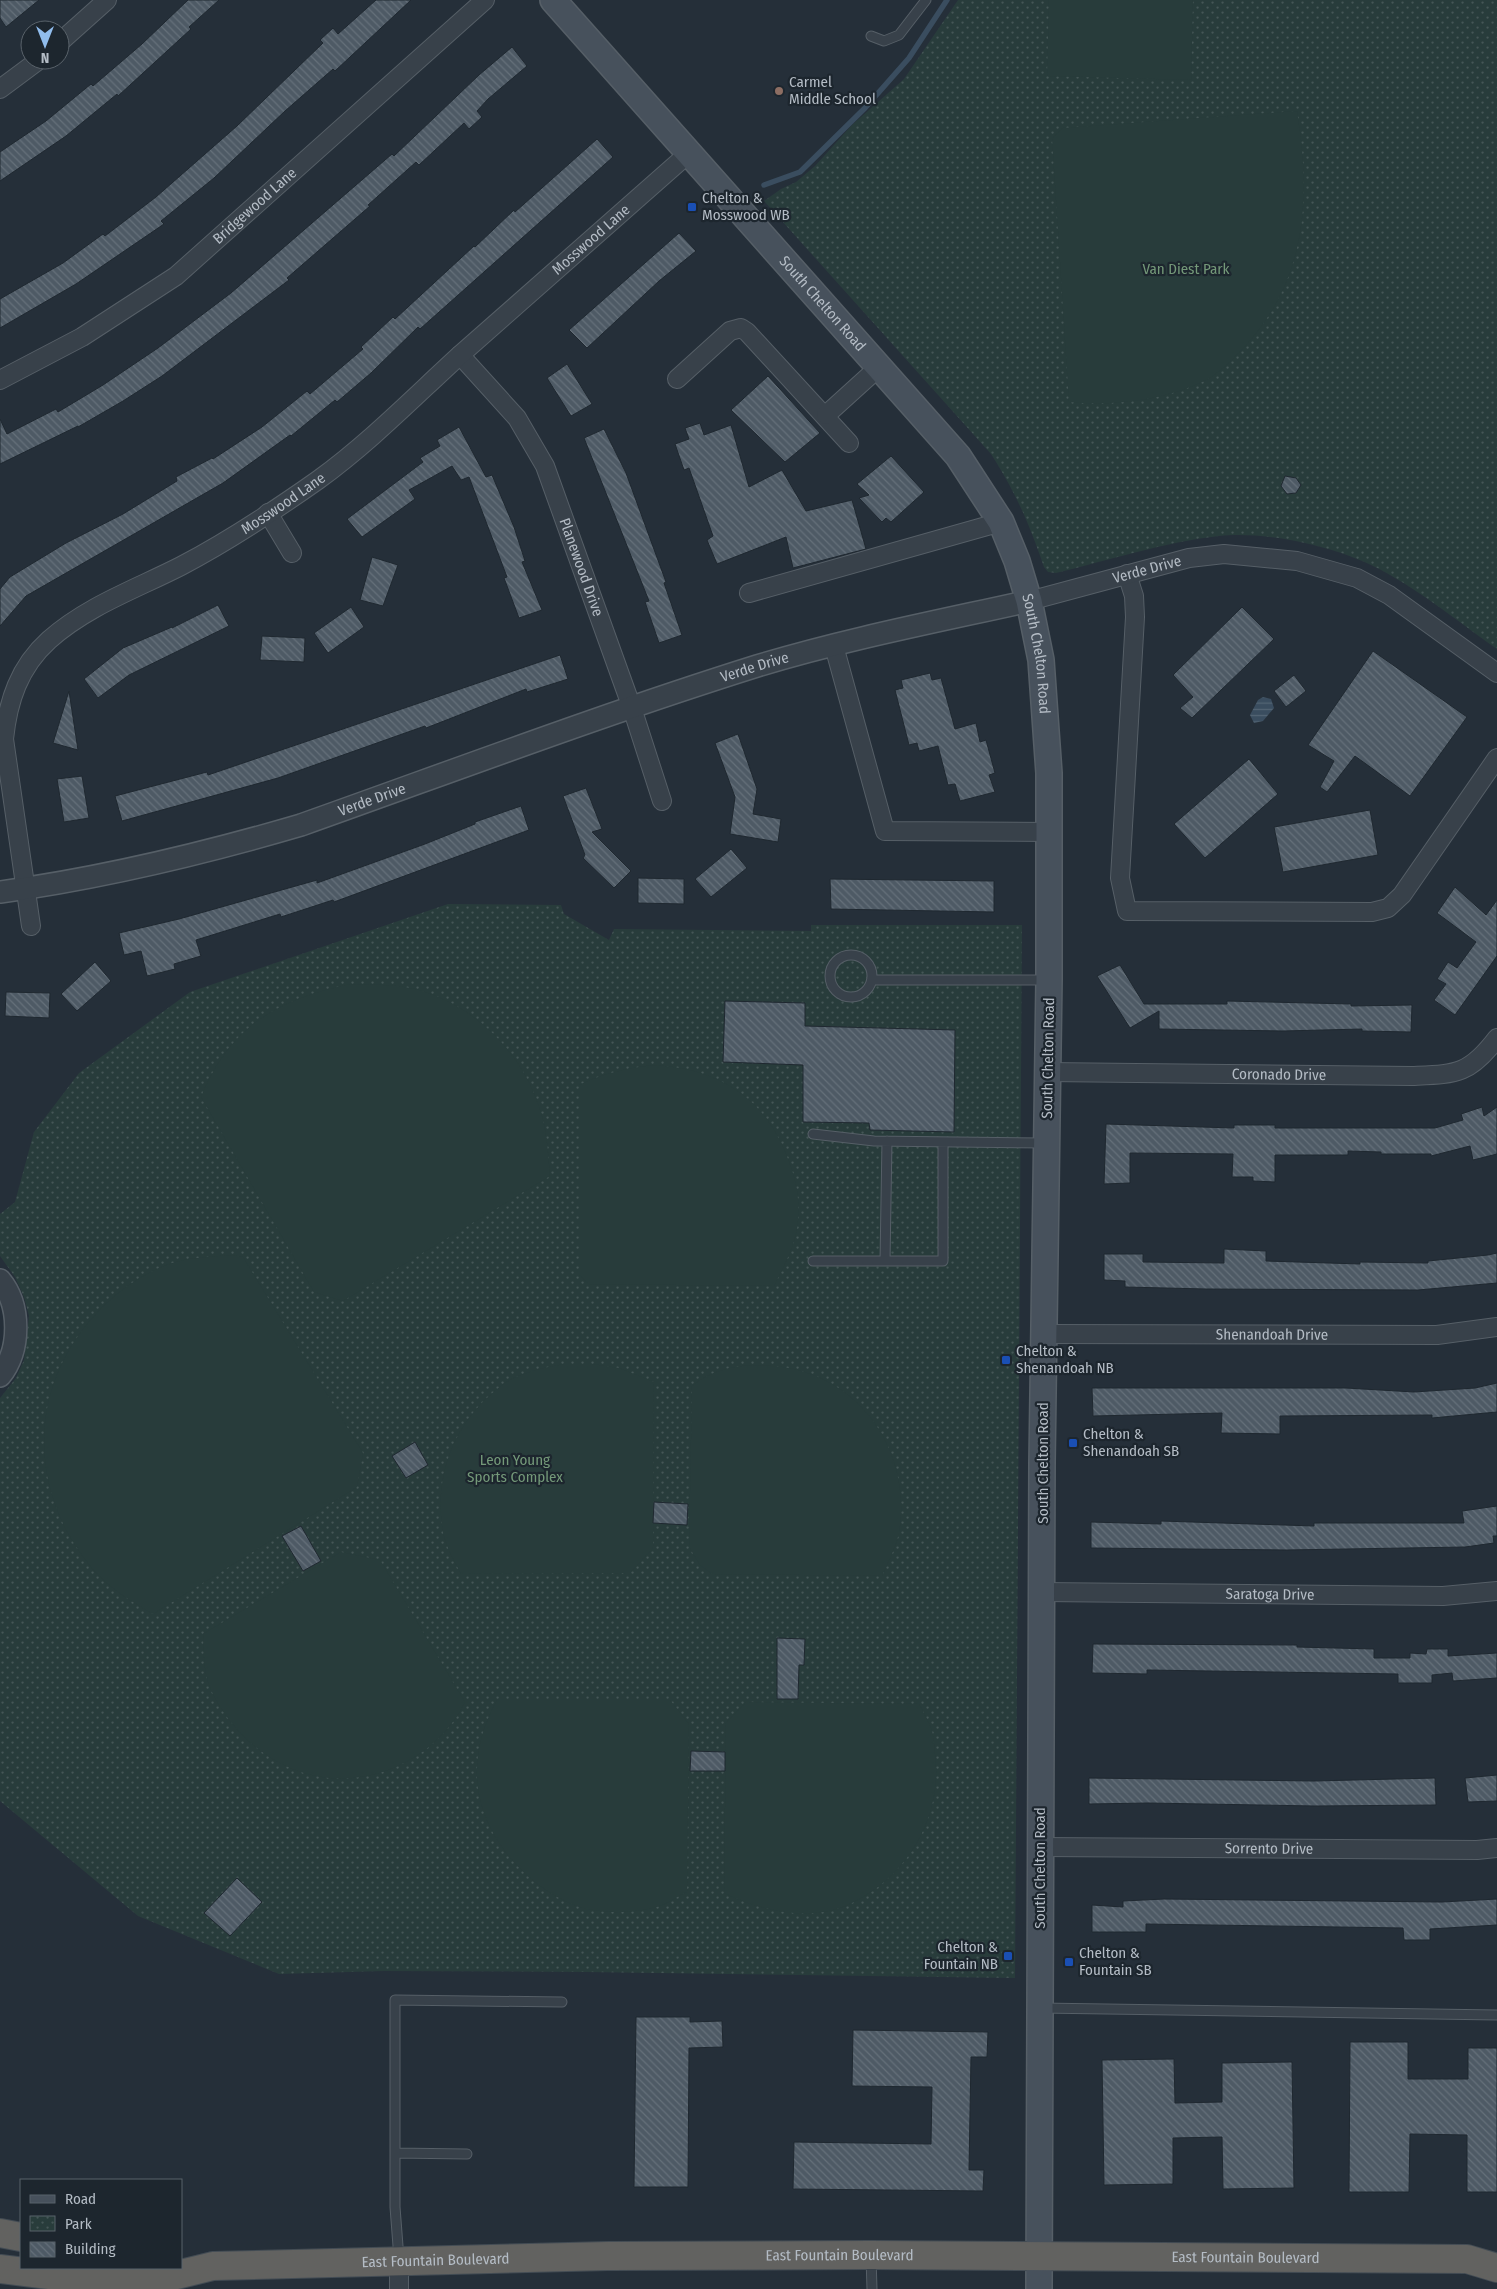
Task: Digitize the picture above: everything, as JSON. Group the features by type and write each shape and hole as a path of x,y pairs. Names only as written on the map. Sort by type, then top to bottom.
{"highway":[{"path":"0,2233 20,2237"},
{"name":"East Fountain Boulevard","path":"1467,2259 1497,2250"},
{"name":"East Fountain Boulevard","path":"0,2270 57,2283 152,2281 213,2266 608,2256 872,2255 1467,2259 1497,2268"},
{"name":"East Fountain Boulevard","path":"182,2258 213,2266"}],"main road":[{"name":"South Chelton Road","path":"553,0 958,456 1001,522 1017,561 1029,601 1041,660 1046,708 1050,832 1042,1592 1039,2289"}],"street":[{"path":"70,33 107,0"},
{"name":"Bridgewood Lane","path":"0,380 82,337 176,276 485,0"},
{"path":"0,89 26,70"},
{"name":"Mosswood Lane","path":"32,926 4,739 6,715 13,692 32,657 47,642 83,614 182,566 268,513 366,444 460,356 689,153"},
{"path":"677,379 730,331 741,328 748,332 849,442"},
{"name":"Planewood Drive","path":"460,356 517,418 545,466 632,708 662,801"},
{"path":"826,416 879,367"},
{"path":"268,513 292,553"},
{"path":"749,592 1001,522"},
{"name":"Verde Drive","path":"0,892 105,876 266,835 757,666 834,646 1029,601 1189,558 1224,554 1279,559 1326,568 1357,578 1389,596 1497,673"},
{"path":"1127,574 1134,596 1135,617 1120,878 1127,911 1372,912 1388,908 1402,895 1497,758"},
{"path":"834,646 885,831 1050,832"},
{"name":"Coronado Drive","path":"1047,1072 1412,1076 1442,1074 1464,1069 1481,1059 1497,1038"},
{"path":"0,1280 13,1304 16,1326 10,1357 0,1376"},
{"name":"Shenandoah Drive","path":"1044,1334 1437,1334 1497,1327"},
{"name":"Saratoga Drive","path":"1042,1592 1443,1596 1497,1591"},
{"name":"Sorrento Drive","path":"1041,1847 1477,1850 1497,1848"},
{"path":"399,2262 399,2289"}],"lane":[{"path":"872,36 884,40 899,35 923,1"},
{"path":"855,955 862,957 869,964 873,973 873,980 868,990 862,994 846,997 836,991 831,984 830,974 836,961 842,956 855,955"},
{"path":"873,980 1049,980"},
{"path":"813,1134 887,1141 1046,1143"},
{"path":"885,1261 887,1141"},
{"path":"813,1260 943,1261 943,1142"},
{"path":"399,2262 396,2207 395,2000 562,2002"},
{"path":"1040,2008 1497,2015"},
{"path":"396,2152 467,2154"},
{"path":"872,2255 872,2289"}],"green space":[{"name":"Van Diest Park","path":"958,0 1497,0 1497,649 1420,593 1387,573 1336,551 1296,541 1256,536 1219,536 1157,547 1056,573 1048,572 1044,567 1033,536 1008,482 991,454 764,201 781,189 796,182 815,166 852,125 904,79"},
{"path":"1049,0 1193,0 1191,80 1047,76"},
{"path":"1297,111 1304,174 1300,234 1293,263 1283,290 1268,317 1248,343 1227,365 1215,374 1202,382 1170,394 1137,401 1069,402 1052,138 1063,128"},
{"name":"Leon Young Sports Complex","path":"448,904 561,905 564,914 609,940 614,929 811,931 811,925 1022,925 1015,1978 587,1972 384,1971 279,1974 138,1916 0,1801 0,1398 16,1378 24,1360 29,1316 24,1297 15,1277 0,1256 0,1214 15,1202 34,1132 79,1073 190,992"},
{"path":"350,984 399,986 436,996 474,1017 491,1032 519,1065 530,1084 541,1113 545,1131 550,1176 343,1301 314,1292 201,1097 213,1072 227,1051 242,1034 259,1020 300,998"},
{"path":"654,1065 699,1073 719,1080 737,1090 753,1103 778,1137 794,1176 799,1211 793,1244 774,1286 588,1284 579,1274 579,1085 597,1077"},
{"path":"231,1255 243,1257 363,1453 357,1487 153,1614 104,1581 75,1545 58,1512 48,1479 44,1444 47,1410 57,1376 73,1344 96,1314 111,1299 136,1280 172,1263 189,1259"},
{"path":"564,1364 592,1364 619,1368 654,1382 653,1548 630,1573 461,1574 446,1543 441,1513 441,1494 444,1476 448,1458 455,1441 475,1410 505,1383 528,1372"},
{"path":"752,1365 789,1368 825,1380 865,1410 879,1430 891,1452 898,1476 901,1501 900,1526 897,1539 882,1576 712,1574 700,1565 689,1547 692,1386 706,1377 721,1371"},
{"path":"341,1552 380,1560 465,1702 439,1738 421,1753 380,1773 358,1778 312,1775 296,1770 266,1755 240,1732 219,1705 208,1683 204,1662 203,1634"},
{"path":"497,1700 670,1700 689,1724 687,1892 660,1906 647,1909 616,1912 596,1911 577,1906 558,1897 540,1886 523,1872 496,1837 486,1818 480,1798 477,1777 479,1747 488,1718"},
{"path":"746,1702 919,1704 932,1731 935,1754 936,1777 933,1800 927,1821 918,1842 890,1877 852,1903 837,1909 820,1912 787,1912 754,1905 724,1893 726,1723"}],"water":[{"path":"1263,697 1271,699 1274,708 1263,721 1254,723 1250,715 1258,700"}],"building":[{"path":"0,0 39,0 6,27 0,18"},
{"path":"188,0 219,0 189,27 191,29 118,96 117,94 66,136 0,181 0,152 46,121 91,84 93,86 142,44"},
{"path":"376,0 411,0 335,71 333,69 285,111 214,178 161,221 164,224 76,284 0,328 0,299 63,263 103,234 105,236 156,197 237,126 323,43 320,40 333,28 338,34"},
{"path":"512,47 527,66 488,99 477,111 482,117 469,129 464,123 419,165 416,162 368,205 370,206 287,278 289,280 162,376 123,401 78,427 0,464 0,419 7,434 56,409 58,412 103,385 158,348 231,293 392,154 394,156 479,75"},
{"path":"597,139 613,157 420,329 418,327 371,373 337,402 335,400 291,436 223,483 26,596 0,626 0,589 10,577 66,543 123,514 177,481 176,477 213,459 262,427 307,391 310,394 363,349 361,347 393,317 395,319 514,210 515,212"},
{"path":"679,233 696,251 659,281 587,348 569,330"},
{"path":"567,364 592,404 571,416 547,378"},
{"path":"768,376 820,433 785,462 731,410"},
{"path":"700,423 704,435 731,425 749,487 782,470 806,511 852,500 866,549 793,568 786,537 717,564 707,540 713,536 689,468 684,470 675,444 689,439 685,428"},
{"path":"459,427 486,477 492,475 514,527 525,561 522,562 542,610 519,618 504,578 507,577 469,477 461,480 452,466 409,490 415,499 362,537 347,519 423,462 420,458 440,446 437,440"},
{"path":"604,429 626,473 666,582 664,583 682,635 659,643 645,602 649,601 584,438"},
{"path":"891,456 924,492 891,522 886,518 882,522 859,498 869,495 857,484"},
{"path":"1285,476 1296,478 1301,485 1296,493 1287,494 1281,486"},
{"path":"372,557 398,565 383,606 360,600"},
{"path":"218,605 229,626 129,675 98,698 84,679 123,648 172,628"},
{"path":"351,607 364,627 328,653 314,633"},
{"path":"1242,607 1274,639 1192,718 1180,708 1193,697 1173,675"},
{"path":"262,636 305,638 304,662 260,660"},
{"path":"1373,651 1467,717 1410,796 1355,756 1327,792 1320,787 1334,761 1308,745"},
{"path":"560,655 568,679 527,692 526,689 426,728 425,726 278,778 122,821 115,796 207,772 208,775"},
{"path":"930,673 932,680 941,678 955,729 976,723 980,742 986,740 995,773 989,775 995,792 960,801 955,784 948,785 938,746 919,751 917,743 909,745 895,690 903,688 901,680"},
{"path":"1294,675 1306,691 1286,707 1274,691"},
{"path":"69,691 78,750 53,743"},
{"path":"738,734 757,789 753,814 781,819 778,842 730,834 735,797 715,743"},
{"path":"1249,759 1278,794 1205,858 1174,824"},
{"path":"82,776 89,818 64,822 57,779"},
{"path":"586,788 602,829 592,832 631,871 614,888 583,858 585,855 563,796"},
{"path":"521,806 529,830 334,902 333,900 281,917 280,914 196,940 201,956 174,964 175,969 147,976 141,951 124,955 119,933 179,919 317,880 317,883 425,844 475,824 475,822"},
{"path":"1370,810 1378,855 1283,872 1274,827"},
{"path":"731,849 747,868 711,897 695,879"},
{"path":"638,878 684,879 684,904 638,903"},
{"path":"830,879 994,881 994,912 831,909"},
{"path":"1455,887 1486,915 1497,900 1497,956 1455,1015 1434,1000 1446,984 1437,979 1448,962 1457,968 1476,942 1437,913"},
{"path":"95,962 111,981 77,1011 61,994"},
{"path":"1120,965 1144,1004 1227,1004 1227,1001 1351,1004 1351,1006 1412,1005 1411,1032 1362,1031 1362,1029 1283,1031 1159,1029 1159,1011 1130,1028 1097,976"},
{"path":"6,992 50,993 49,1018 5,1016"},
{"path":"725,1001 805,1003 805,1026 955,1030 954,1132 870,1130 869,1123 803,1122 803,1065 723,1062"},
{"path":"1482,1107 1484,1116 1497,1107 1497,1154 1473,1160 1470,1146 1431,1156 1431,1154 1381,1154 1381,1152 1348,1151 1348,1155 1275,1155 1275,1182 1253,1181 1253,1177 1232,1177 1233,1154 1130,1153 1130,1183 1104,1184 1106,1124 1234,1128 1234,1125 1275,1125 1275,1128 1435,1128 1463,1120 1461,1114"},
{"path":"1224,1249 1266,1251 1266,1261 1360,1264 1360,1262 1428,1263 1428,1261 1497,1253 1497,1283 1418,1290 1206,1289 1125,1287 1125,1281 1104,1280 1104,1254 1143,1254 1143,1262 1224,1263"},
{"path":"1497,1383 1497,1412 1432,1418 1432,1415 1280,1416 1280,1434 1221,1433 1222,1413 1093,1416 1092,1388 1346,1388 1414,1392 1475,1388"},
{"path":"415,1442 428,1465 406,1478 392,1456"},
{"path":"654,1502 688,1504 687,1525 653,1523"},
{"path":"1497,1506 1497,1536 1493,1536 1494,1543 1465,1547 1286,1550 1091,1548 1091,1522 1161,1524 1161,1521 1314,1526 1314,1523 1464,1523 1462,1511"},
{"path":"301,1526 321,1561 303,1571 282,1536"},
{"path":"777,1638 805,1639 804,1665 799,1665 798,1699 777,1699"},
{"path":"1093,1644 1297,1645 1297,1647 1374,1649 1374,1658 1410,1658 1410,1653 1426,1654 1427,1649 1448,1649 1448,1656 1497,1653 1497,1678 1453,1681 1452,1673 1432,1675 1432,1683 1398,1683 1398,1674 1147,1670 1147,1674 1092,1673"},
{"path":"691,1751 725,1752 725,1771 690,1771"},
{"path":"1497,1775 1497,1801 1468,1802 1465,1778"},
{"path":"1089,1778 1314,1781 1435,1778 1436,1805 1089,1804"},
{"path":"237,1878 262,1902 230,1936 204,1913"},
{"path":"1164,1899 1442,1902 1497,1899 1497,1925 1430,1929 1430,1940 1404,1940 1403,1928 1146,1924 1146,1932 1092,1932 1092,1905 1123,1907 1123,1901"},
{"path":"636,2017 690,2017 690,2022 722,2021 723,2047 689,2048 688,2187 634,2187"},
{"path":"853,2030 988,2032 987,2057 971,2057 969,2170 984,2170 983,2191 793,2189 794,2142 931,2144 932,2087 852,2086"},
{"path":"1350,2042 1408,2042 1408,2079 1468,2079 1468,2048 1497,2048 1497,2192 1467,2192 1467,2135 1410,2134 1409,2192 1349,2192"},
{"path":"1174,2059 1175,2103 1222,2102 1222,2063 1292,2062 1294,2188 1223,2189 1222,2137 1173,2138 1173,2184 1104,2185 1102,2060"}],"waterway":[{"path":"764,185 800,172 865,108 909,58 947,0"}],"place":[{"name":"Carmel Middle School","path":"779,91"},
{"name":"Chelton & Mosswood WB","path":"692,207"},
{"name":"Chelton & Shenandoah NB","path":"1006,1360"},
{"name":"Chelton & Shenandoah SB","path":"1073,1443"},
{"name":"Chelton & Fountain NB","path":"1008,1956"},
{"name":"Chelton & Fountain SB","path":"1069,1962"}]}
